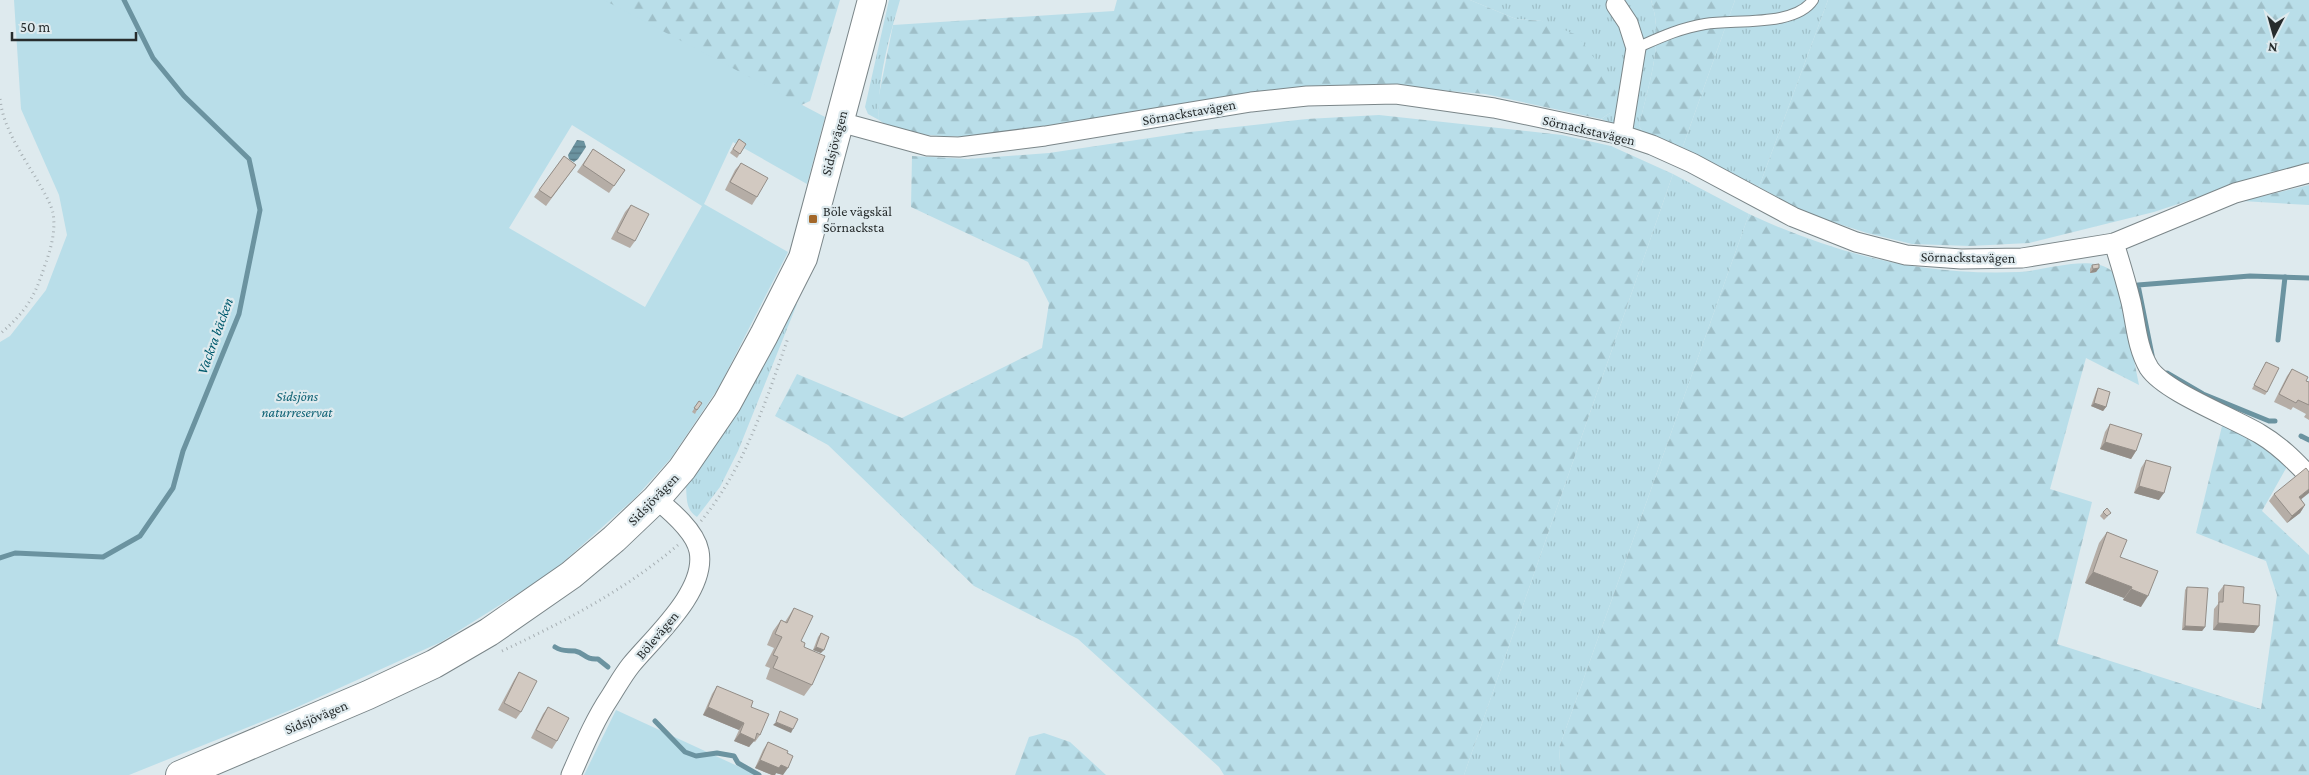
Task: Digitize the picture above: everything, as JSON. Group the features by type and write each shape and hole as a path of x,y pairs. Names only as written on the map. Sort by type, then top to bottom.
{"main road":[{"name":"Sidsjövägen","path":"180,775 368,695 434,664 481,637 572,575 614,539 656,498 682,469 727,403 805,250 872,0"}],"street":[{"path":"1616,5 1628,23 1636,48 1622,135"},
{"name":"Sörnackstavägen","path":"840,122 928,146 960,147 1045,136 1251,102 1307,96 1396,94 1494,108 1622,135 1652,145 1692,163 1793,217 1856,242 1906,255 1961,259 2022,258 2114,243 2235,193 2309,173"},
{"path":"2114,243 2131,301 2142,354 2150,369 2163,382 2179,393 2260,434 2287,453 2309,476"},
{"name":"Bölevägen","path":"571,775 610,696 630,667 686,599 696,577 699,550 691,534 656,498"}],"lane":[{"path":"1636,48 1660,36 1704,24 1795,15 1813,0"}],"path":[{"path":"0,99 1,111 52,212 54,230 50,252 32,301 20,316 0,334"}],"green space":[{"name":"Sidsjöns naturreservat","path":"14,0 604,0 825,117 807,184 733,142 704,204 788,252 719,387 671,458 636,497 552,572 441,642 293,709 129,775 0,775 0,342 10,336 46,290 67,235 59,195 21,109","holes":["572,125 702,206 645,307 509,228"]},
{"path":"562,0 840,0 810,101 773,118"},
{"path":"889,0 900,0 882,74 879,120 868,114 865,107"},
{"path":"1117,0 1470,0 1516,19 1542,21 1577,35 1606,74 1616,92 1610,113 1601,119 1485,94 1381,85 1303,88 970,137 911,133 889,126 879,120 878,100 893,25 1114,11"},
{"path":"1470,0 1651,0 1655,16 1656,47 1639,126 1646,136 1601,119 1610,113 1542,21 1516,19"},
{"path":"1651,0 1735,0 1682,149 1646,136 1639,126 1656,47 1655,16"},
{"path":"1735,0 1828,0 1759,187 1682,149"},
{"path":"1828,0 2309,0 2309,167 2244,182 2154,212 2029,243 1970,246 1912,244 1867,233 1808,214 1759,187"},
{"path":"1379,115 1562,135 1611,146 1673,174 1464,775 1224,775 1219,767 1078,639 974,586 828,445 775,416 797,374 902,418 1042,348 1049,303 1028,262 911,207 912,156 968,159 1049,153 1190,132 1307,119"},
{"path":"1673,174 1749,214 1559,748 1561,775 1464,775"},
{"path":"2309,185 2309,205 2242,201"},
{"path":"1749,214 1815,241 1881,260 1914,266 1983,272 2019,272 2089,263 2100,265 2112,271 2118,280 2139,385 2086,358 2050,489 2092,502 2057,644 2261,709 2277,595 2266,561 2196,533 2222,426 2227,423 2289,463 2262,511 2309,555 2309,775 1561,775 1559,748"},
{"path":"794,304 797,304 738,451 720,487 697,517 689,508 686,487"},
{"path":"616,710 757,775 584,775"},
{"path":"1044,733 1070,742 1106,775 1015,775 1029,737"}],"shaded area":[{"path":"577,140 584,141 586,147 574,162 569,159 568,155"}],"building":[{"path":"739,139 746,144 740,154 733,149"},
{"path":"593,149 625,170 614,186 583,165"},
{"path":"564,156 576,165 551,198 539,190"},
{"path":"741,163 768,178 757,197 730,182"},
{"path":"631,205 649,214 635,241 617,232"},
{"path":"2099,264 2099,268 2093,269 2092,265"},
{"path":"2266,362 2279,368 2267,392 2254,385"},
{"path":"2292,369 2308,377 2306,381 2309,382 2309,405 2298,400 2296,403 2279,394"},
{"path":"2098,388 2110,392 2106,407 2094,403"},
{"path":"699,401 702,403 697,410 694,408"},
{"path":"2110,424 2142,434 2136,451 2105,442"},
{"path":"2146,460 2171,467 2164,493 2139,486"},
{"path":"2306,468 2309,472 2309,489 2299,497 2305,505 2292,516 2274,494"},
{"path":"2107,508 2111,513 2107,516 2103,512"},
{"path":"2107,532 2127,540 2120,557 2158,571 2148,596 2131,589 2132,587 2093,572"},
{"path":"2224,585 2244,587 2243,603 2260,605 2259,626 2218,623 2219,602 2223,602"},
{"path":"2187,587 2208,588 2205,627 2185,626"},
{"path":"794,608 813,616 801,641 805,643 804,647 825,656 812,685 773,668 778,657 773,655 782,637 775,634 781,620 787,623"},
{"path":"821,633 829,637 824,650 816,647"},
{"path":"519,672 537,681 521,712 504,703"},
{"path":"717,686 753,701 751,707 769,714 760,735 757,733 755,740 740,733 744,723 708,707"},
{"path":"548,707 569,718 557,741 536,730"},
{"path":"780,711 798,719 793,729 776,722"},
{"path":"768,742 788,751 787,753 793,756 788,768 781,765 779,768 760,760"}],"waterway":[{"name":"Vackra bäcken","path":"0,558 15,553 103,557 140,536 173,488 183,451 239,314 260,210 249,159 184,96 153,58 124,0"},
{"path":"2152,355 2138,285 2250,276 2309,278"},
{"path":"2278,340 2285,277"},
{"path":"2167,373 2203,394 2269,421 2275,421"},
{"path":"2301,436 2309,440"},
{"path":"555,647 562,650 575,651 590,658 598,659 608,667"},
{"path":"655,721 685,752 696,756 717,753 734,756 738,763 759,775"}],"place":[{"name":"Böle vägskäl Sörnacksta","path":"813,219"}]}
